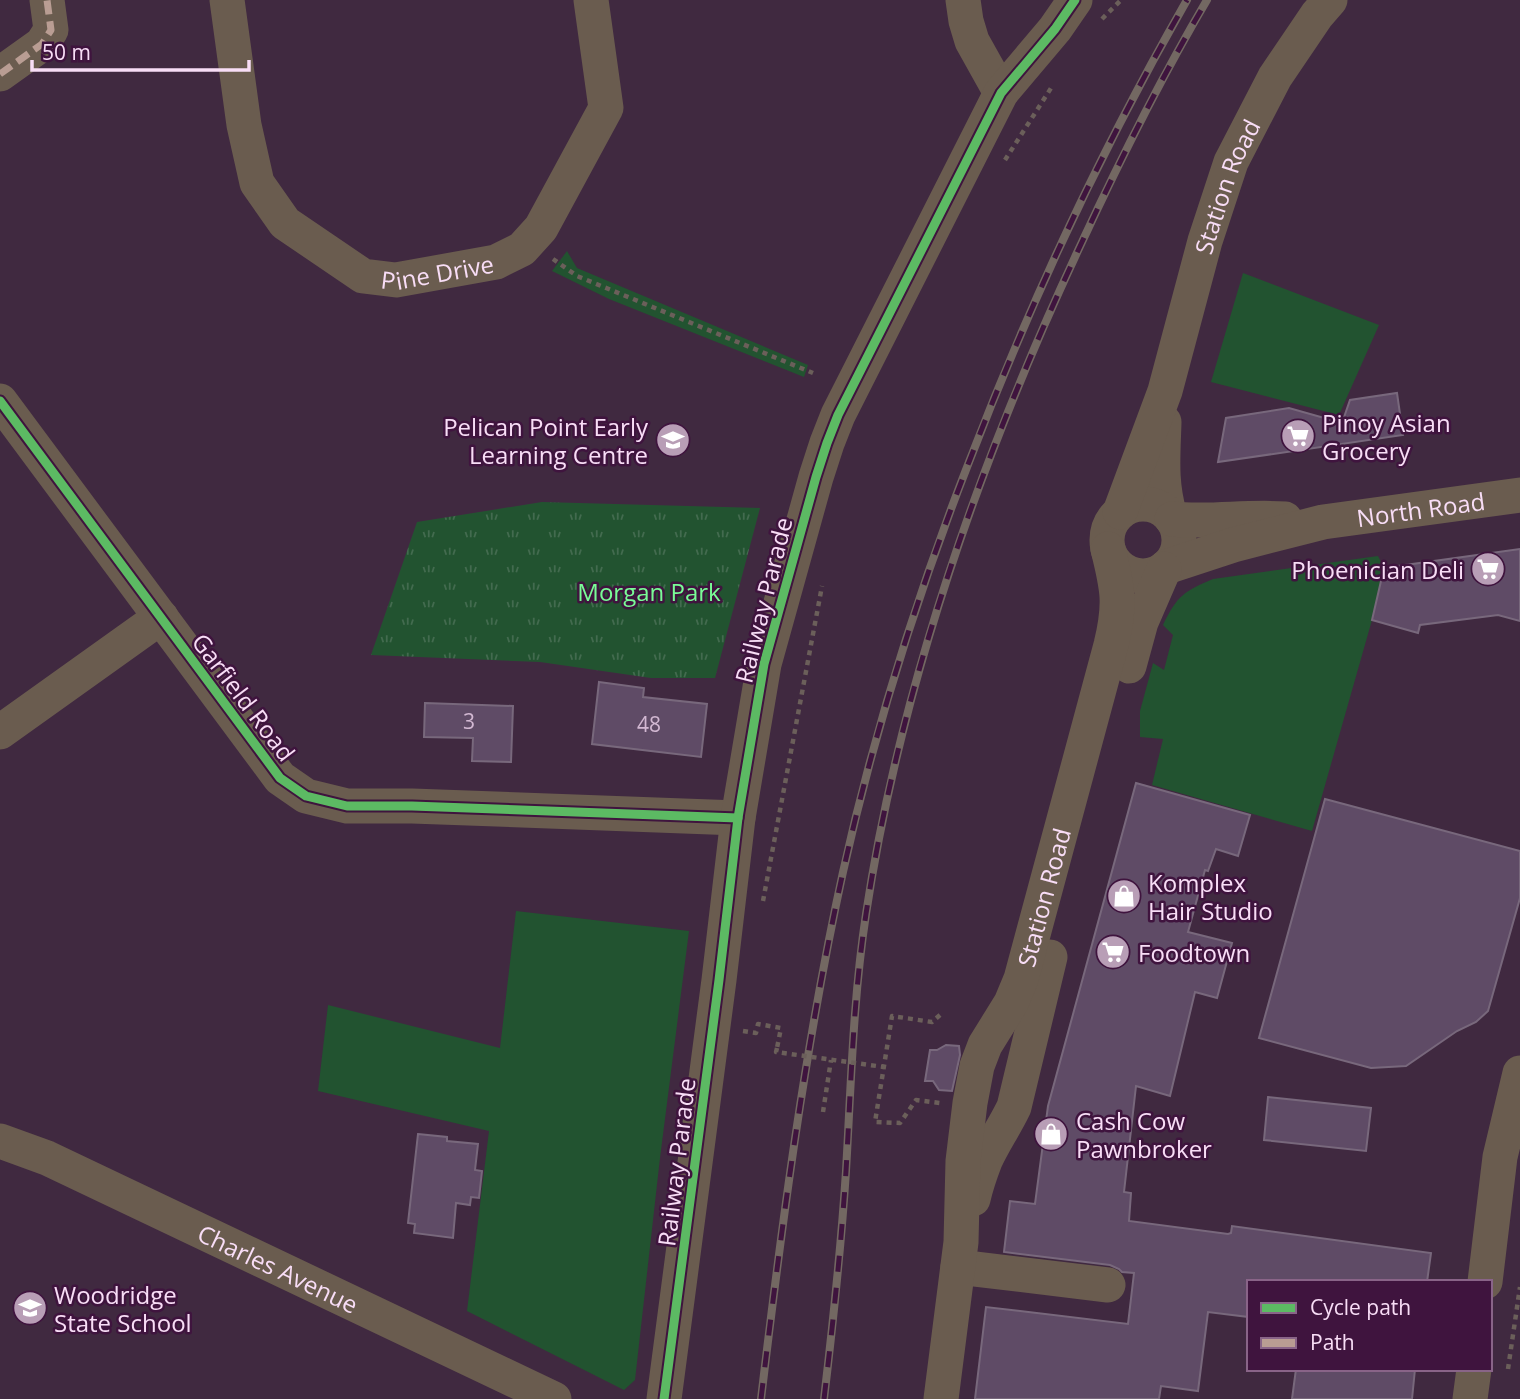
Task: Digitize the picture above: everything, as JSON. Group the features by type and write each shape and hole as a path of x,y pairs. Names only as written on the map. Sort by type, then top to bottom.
{"street":[{"path":"0,74 42,44 51,30 47,0"},
{"name":"Pine Drive","path":"227,0 244,125 257,183 285,223 363,276 396,280 496,262 523,249 541,228 606,108 591,0"},
{"path":"963,0 972,41 1001,93"},
{"name":"Station Road","path":"1120,512 1165,391 1205,241 1231,162 1275,77 1330,0"},
{"name":"Railway Parade","path":"664,1399 738,818 764,664 827,443 838,415 1001,93 1055,29 1088,10"},
{"name":"Station Road","path":"1165,391 1162,477 1171,517"},
{"name":"Garfield Road","path":"0,401 280,778 306,796 347,806 738,818"},
{"name":"North Road","path":"1165,568 1233,545 1323,522 1520,495"},
{"path":"1146,504 1171,517 1178,531 1179,544 1165,568 1147,575 1128,572 1118,565 1108,549 1108,532 1120,512 1146,504"},
{"name":"North Road","path":"1171,517 1200,521 1275,518 1323,522"},
{"name":"Station Road","path":"942,1399 959,1254 963,1161 977,1066 985,1045 1011,1003 1021,979 1111,645 1118,599 1108,549"},
{"name":"Station Road","path":"959,1254 979,1176 1014,1107 1038,1004 1141,622 1165,568"},
{"path":"0,732 161,617"},
{"path":"1485,1280 1500,1157 1520,1073"},
{"path":"970,1103 1001,1114 1014,1107"},
{"name":"Charles Avenue","path":"0,1141 47,1158 554,1399"},
{"path":"959,1254 1108,1284"},
{"path":"1470,1399 1490,1371"}],"path":[{"path":"1088,10 1121,0"},
{"path":"999,171 1056,80"},
{"path":"523,249 551,257 577,276 813,373"},
{"path":"763,903 821,586"},
{"path":"876,1118 892,1016 932,1022 940,1015"},
{"path":"763,1025 781,1028 776,1052 884,1068"},
{"path":"823,1112 831,1062"},
{"path":"1492,1367 1520,1287"}],"green space":[{"path":"567,251 577,268 808,365 804,377 609,299 552,271"},
{"path":"1243,273 1379,325 1339,415 1211,382"},
{"name":"Morgan Park","path":"542,502 760,508 715,678 651,678 540,662 371,655 417,522"},
{"path":"1378,556 1384,568 1372,620 1312,831 1152,785 1163,739 1140,737 1140,711 1153,663 1164,670 1173,635 1163,625 1182,596 1213,579"},
{"path":"516,911 689,931 635,1380 624,1390 467,1311 489,1131 318,1091 328,1005 500,1048"}],"building":[{"path":"1397,393 1403,435 1218,462 1226,418 1289,408 1342,423 1350,400"},
{"path":"1520,549 1520,621 1498,615 1420,625 1418,633 1372,620 1384,568"},
{"path":"599,682 644,688 643,697 707,704 701,757 592,744"},
{"path":"425,703 513,706 511,762 472,761 473,738 424,737"},
{"path":"1136,783 1250,815 1238,856 1216,849 1208,871 1205,870 1188,932 1232,943 1217,998 1195,992 1170,1096 1136,1086 1124,1192 1131,1193 1129,1221 1228,1234 1231,1233 1232,1226 1431,1253 1427,1280 1247,1280 1247,1317 1208,1312 1198,1391 1161,1386 1159,1399 975,1399 986,1307 1128,1324 1134,1273 1122,1272 1110,1265 1004,1252 1010,1201 1035,1204 1048,1106"},
{"path":"1325,799 1520,851 1520,898 1488,1011 1476,1022 1457,1031 1406,1066 1371,1068 1259,1038"},
{"path":"946,1045 959,1046 960,1055 952,1091 939,1090 933,1081 925,1081 930,1050"},
{"path":"1268,1097 1371,1108 1366,1151 1264,1140"},
{"path":"418,1134 447,1137 447,1141 478,1144 475,1170 482,1171 479,1198 471,1197 470,1205 456,1203 453,1238 414,1233 415,1224 408,1223"},
{"path":"1296,1371 1415,1371 1412,1399 1292,1399"}],"railway":[{"path":"761,1399 786,1201 829,937 868,768 898,664 950,512 1042,285 1097,169 1187,0"},
{"path":"824,1399 842,1228 853,1042 866,914 881,827 923,655 979,487 1045,322 1126,150 1207,0"}],"marked path":[{"path":"0,74 42,44 51,30 47,0"}],"cycle path":[{"path":"664,1399 738,818 764,664 816,477 838,415 1001,93 1055,29 1075,0"},
{"path":"0,401 280,778 306,796 347,806 738,818"}],"place":[{"name":"Pinoy Asian Grocery","path":"1298,436"},
{"name":"Pelican Point Early Learning Centre","path":"673,440"},
{"name":"Phoenician Deli","path":"1488,569"},
{"name":"Komplex Hair Studio","path":"1124,896"},
{"name":"Foodtown","path":"1113,952"},
{"name":"Cash Cow Pawnbroker","path":"1051,1134"},
{"name":"Woodridge State School","path":"30,1308"}]}
